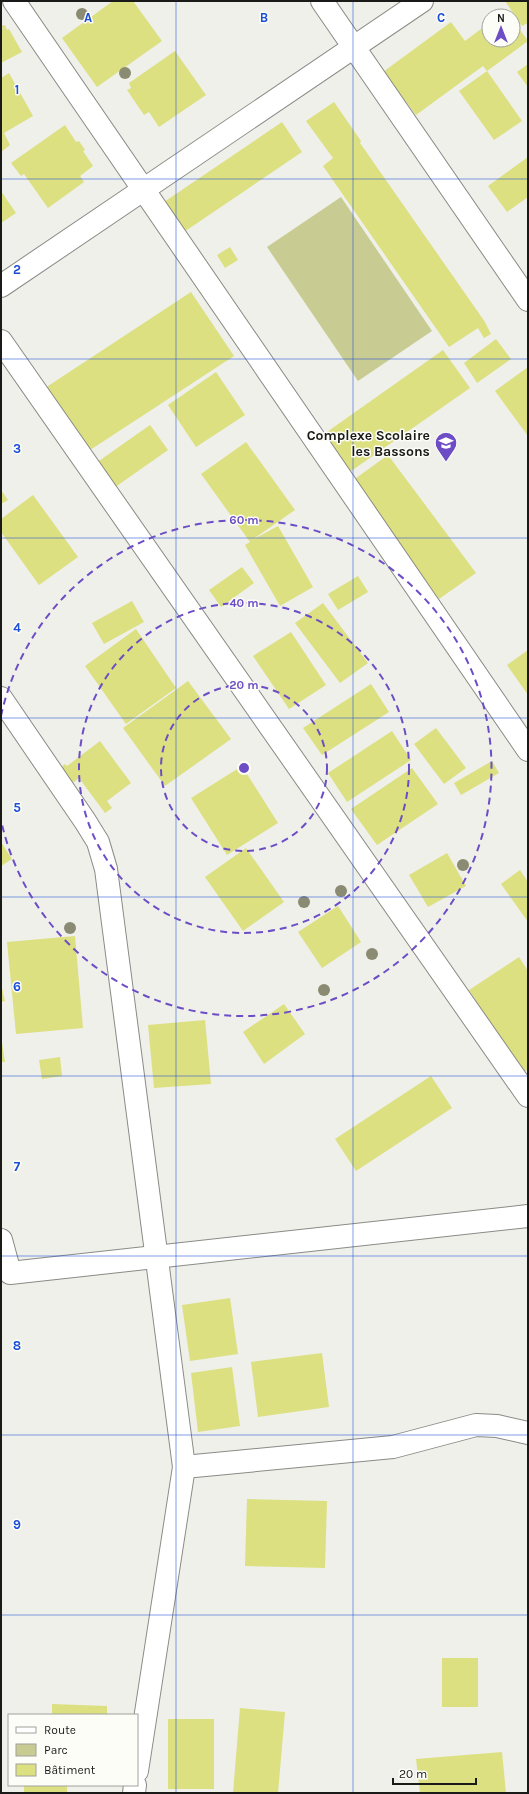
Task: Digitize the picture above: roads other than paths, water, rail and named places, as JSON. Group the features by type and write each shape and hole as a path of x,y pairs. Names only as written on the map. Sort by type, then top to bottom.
{"street":[{"path":"14,1 528,750"},
{"path":"322,1 528,300"},
{"path":"1,286 422,1"},
{"path":"1,341 528,1096"},
{"path":"1,698 98,842 106,869 184,1467 138,1765"},
{"path":"1,1240 10,1273 528,1216"},
{"path":"184,1467 393,1447 476,1425 497,1426 528,1433"}],"place":[{"name":"Complexe Scolaire les Bassons","path":"446,462"}]}
